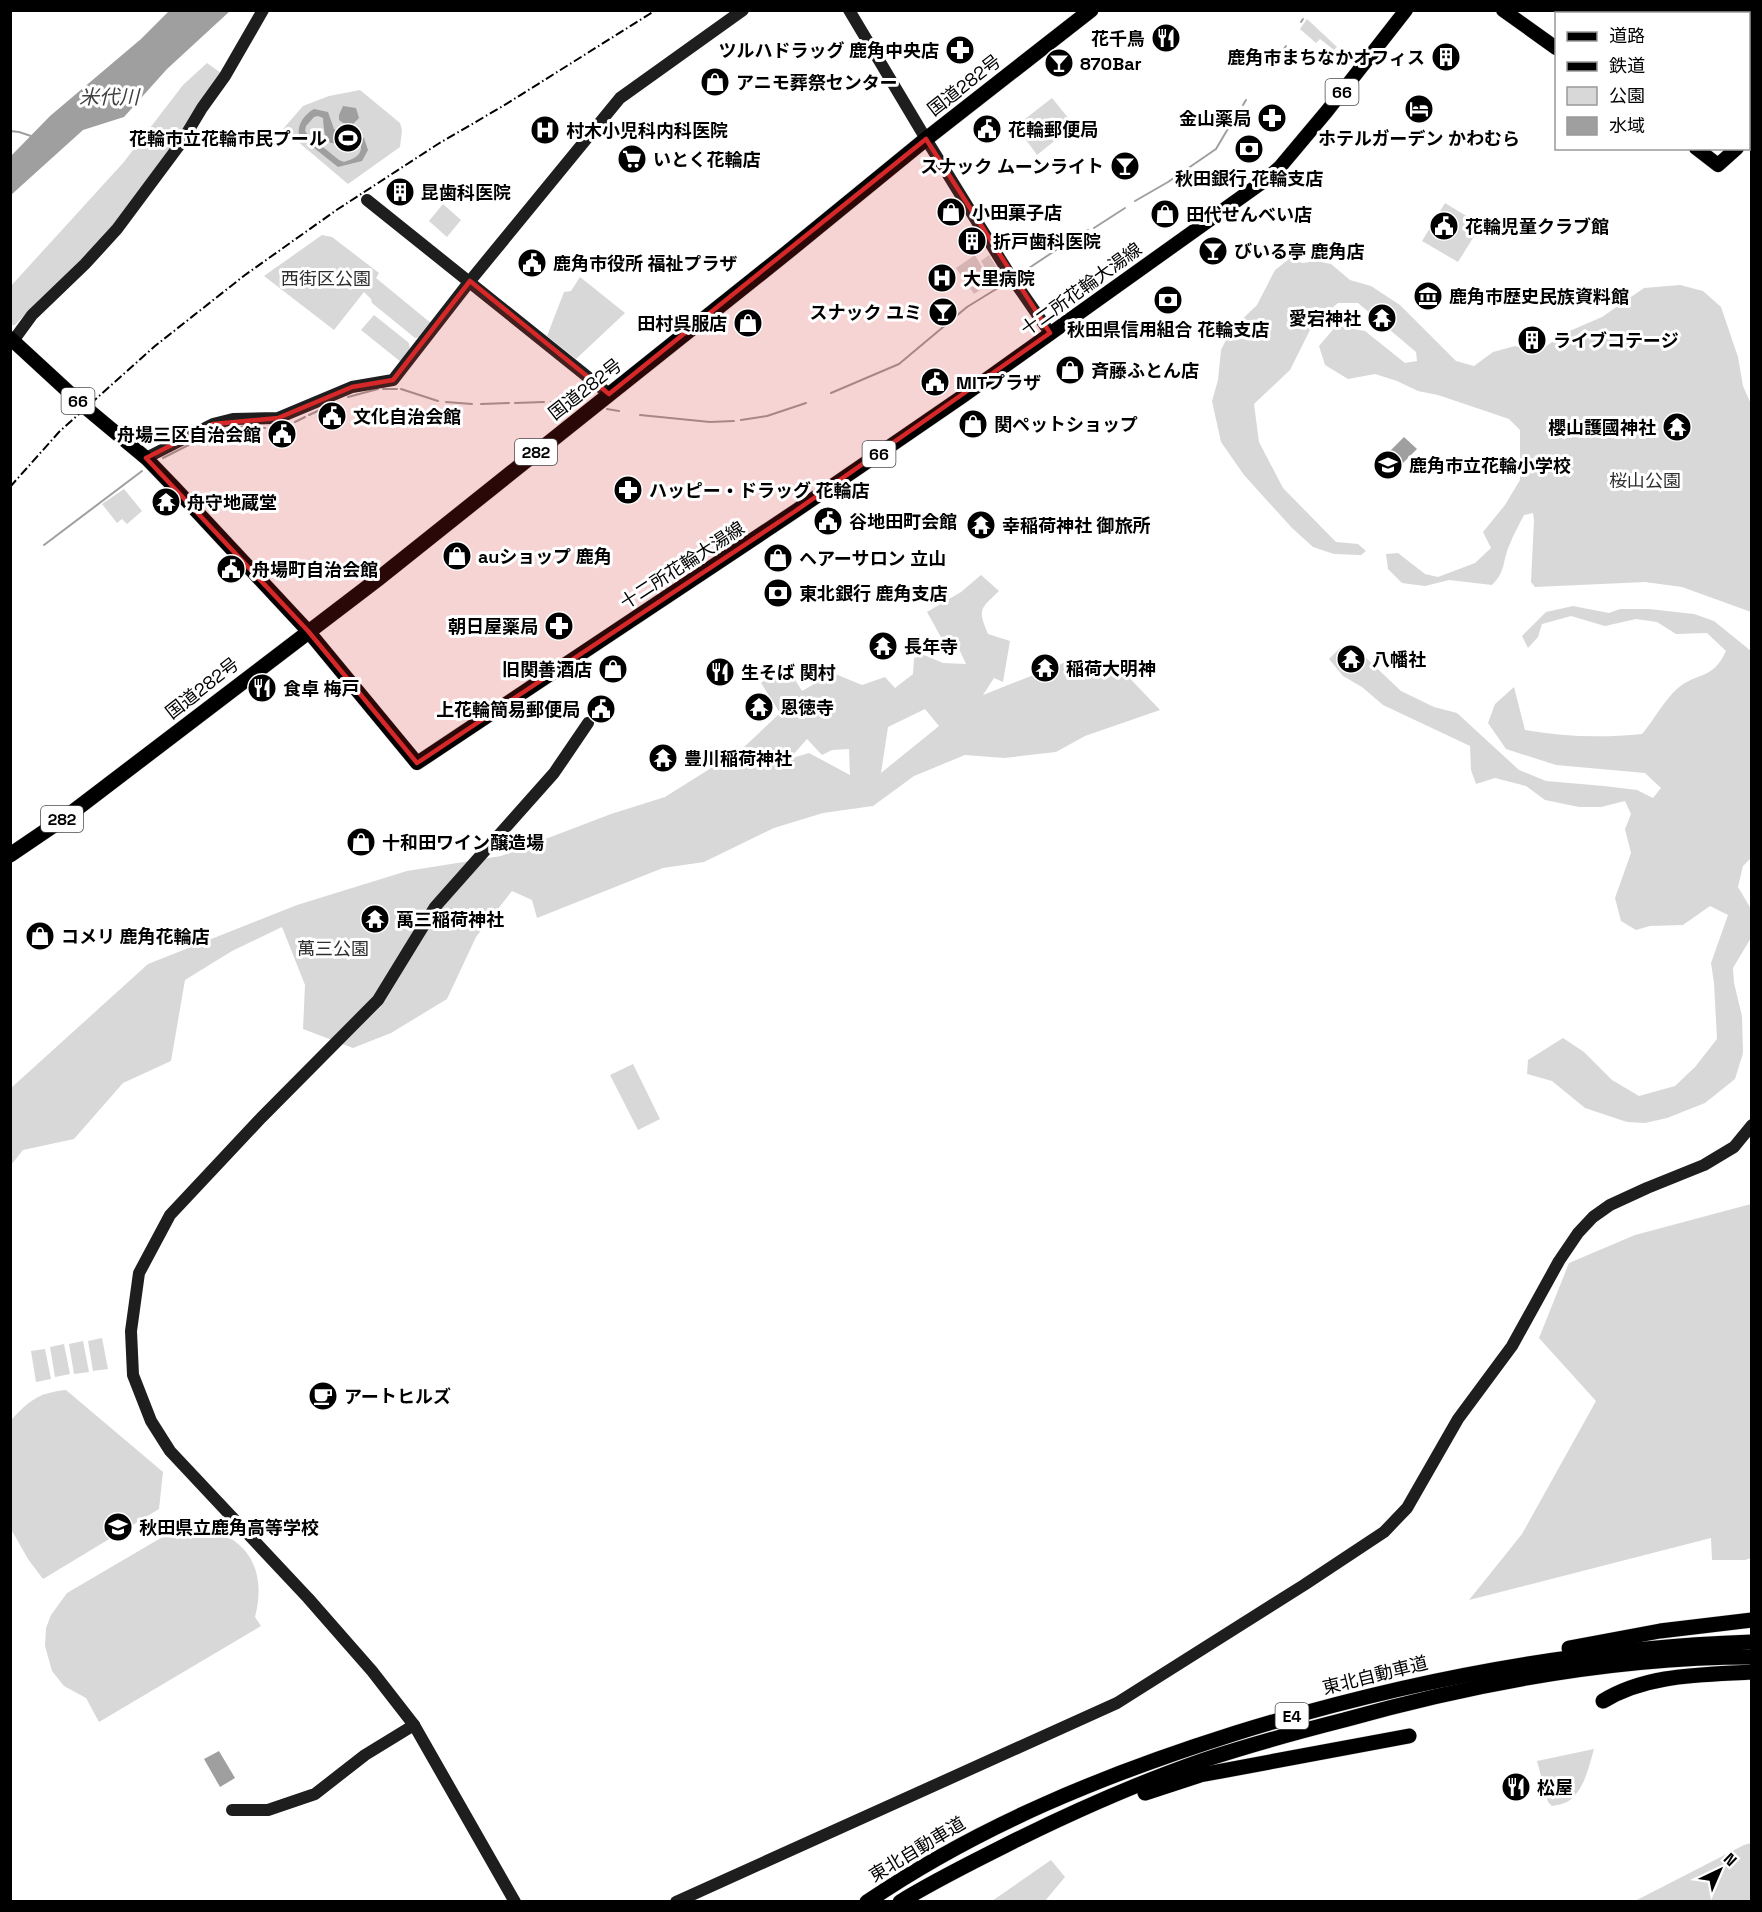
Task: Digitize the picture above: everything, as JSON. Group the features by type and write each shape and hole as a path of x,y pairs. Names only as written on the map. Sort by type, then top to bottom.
{"highway":[{"name":"国道282号","path":"10,855 95,795 378,579 1091,10"},
{"path":"1432,1681 1592,1643 1660,1631 1752,1620"},
{"name":"東北自動車道","path":"867,1902 907,1875 1035,1807 1195,1746 1283,1719 1432,1681 1523,1664 1642,1648 1752,1642"},
{"name":"東北自動車道","path":"900,1902 933,1881 1117,1793 1203,1760 1268,1740 1437,1695 1583,1669 1703,1657 1752,1657"},
{"path":"1603,1701 1619,1691 1645,1682 1710,1674 1752,1672"},
{"path":"1047,1825 1200,1775 1409,1736"}],"main road":[{"name":"十二所花輪大湯線","path":"12,339 86,408 146,458 235,551 308,631 417,763 963,396 1280,167 1328,111 1406,10"},
{"path":"1503,10 1555,47"},
{"path":"1699,150 1718,165 1735,150"}],"street":[{"path":"12,339 32,315 85,264 123,221 181,143 225,76 263,10"},
{"path":"146,458 213,424 233,419 278,418 352,387 393,380 470,281 620,98 743,10"},
{"path":"849,10 1010,275 1050,333"},
{"path":"367,200 609,394"},
{"path":"515,1902 414,1725 372,1671 308,1598 177,1458 151,1421 133,1375 131,1331 139,1273 170,1215 261,1118 378,1000 435,906 554,773 588,723"},
{"path":"676,1902 1117,1703 1384,1532 1407,1508 1458,1419 1512,1346 1559,1261 1578,1233 1593,1217 1610,1205 1704,1165 1734,1147 1752,1125"},
{"path":"232,1810 268,1810 315,1794 365,1755 414,1725"}],"highlighted area":[{"path":"926,139 1050,333 794,512 417,763 308,631 146,458 213,424 278,418 352,387 393,380 470,281 609,394"}],"green space":[{"path":"1307,19 1337,47 1334,50 1320,39 1316,43 1300,29"},
{"path":"207,63 221,73 135,198 82,260 15,325 11,325 10,287 123,163 183,85"},
{"name":"花輪市立花輪市民プール","path":"360,90 400,123 402,130 400,147 348,184 283,129 303,106 329,96"},
{"path":"1052,98 1074,125 1037,155 1016,126"},
{"path":"1445,203 1481,225 1458,262 1422,241"},
{"path":"443,204 461,220 447,237 429,221"},
{"name":"西街区公園","path":"322,235 332,237 379,273 376,278 432,324 422,337 415,338 372,303 364,292 334,330 264,276"},
{"path":"975,255 987,276 969,287 956,268"},
{"path":"989,255 1002,276 974,294 970,288 990,276 981,261"},
{"name":"桜山公園","path":"1289,259 1303,263 1316,261 1331,264 1350,280 1371,286 1400,305 1456,361 1474,366 1493,352 1515,346 1533,351 1545,347 1565,333 1602,317 1644,288 1680,285 1703,291 1721,307 1738,357 1743,386 1751,404 1751,612 1682,587 1645,582 1535,587 1531,582 1533,513 1524,515 1507,552 1502,571 1492,585 1449,580 1425,586 1402,583 1388,569 1386,554 1398,553 1425,574 1438,577 1475,563 1491,548 1483,532 1505,505 1520,480 1520,430 1509,419 1438,395 1418,391 1397,381 1375,374 1348,379 1325,365 1319,346 1336,326 1365,331 1405,363 1417,361 1416,352 1358,303 1338,303 1313,324 1290,370 1254,404 1259,442 1283,488 1336,542 1358,544 1366,551 1361,555 1334,554 1313,547 1292,528 1244,475 1221,442 1212,401 1218,380 1221,350 1231,330 1257,305 1275,270"},
{"path":"580,277 625,313 576,359 547,336 564,292 571,291"},
{"path":"374,315 409,343 410,350 401,362 361,330"},
{"path":"124,489 142,511 127,524 122,519 117,523 102,504"},
{"name":"萬三公園","path":"981,575 999,591 984,606 983,619 988,634 1010,641 1003,682 994,678 983,695 1066,662 1121,669 1160,710 1085,736 1056,752 1004,758 965,755 914,776 873,806 823,813 774,828 704,862 663,868 537,918 532,900 512,891 476,937 447,999 391,1033 353,1048 303,1029 305,985 282,927 232,951 185,980 171,1061 123,1083 74,1139 23,1150 11,1165 11,1088 148,964 297,905 407,871 501,856 611,814 665,797 743,748 780,713 761,683 786,665 802,691 833,673 862,685 885,677 895,688 913,674 914,658 924,655 943,663 966,664 960,651 947,648 927,612 961,592","holes":["925,709 939,726 881,773 888,727","807,739 822,755 832,750 849,749 850,775 809,753 763,767 763,757 772,750 792,756"]},
{"path":"1573,606 1609,613 1620,609 1649,609 1694,614 1714,621 1751,651 1751,858 1743,866 1738,887 1751,909 1752,936 1733,968 1742,1016 1743,1053 1735,1079 1705,1103 1667,1118 1645,1123 1627,1122 1585,1108 1552,1081 1527,1074 1528,1060 1563,1038 1584,1052 1612,1080 1639,1096 1675,1086 1695,1067 1717,1039 1711,963 1728,915 1710,906 1683,925 1650,926 1636,930 1621,921 1615,898 1631,853 1625,829 1631,814 1625,801 1601,807 1579,807 1545,800 1526,786 1495,778 1476,784 1471,770 1470,746 1383,705 1362,687 1343,676 1329,659 1340,648 1364,656 1401,691 1434,707 1457,713 1519,770 1546,781 1637,790 1653,798 1661,788 1645,773 1556,765 1506,749 1488,723 1495,704 1514,687 1525,730 1584,736 1642,734 1678,688 1716,667 1726,651 1707,633 1676,634 1657,622 1636,619 1605,626 1571,616 1542,624 1538,637 1528,648 1522,636 1546,612"},
{"path":"633,1064 660,1119 638,1130 610,1075"},
{"path":"1751,1204 1751,1558 1712,1560 1711,1538 1469,1600 1522,1534 1596,1401 1539,1338 1569,1263 1635,1235"},
{"path":"102,1338 108,1369 93,1371 88,1341"},
{"path":"83,1341 89,1372 74,1374 69,1344"},
{"path":"64,1344 70,1374 55,1377 50,1347"},
{"path":"45,1349 51,1379 36,1382 31,1351"},
{"path":"66,1390 163,1472 159,1509 43,1579 28,1559 11,1529 11,1420 35,1399 48,1393"},
{"path":"201,1527 231,1539 250,1558 256,1571 258,1585 255,1617 261,1626 99,1722 86,1698 64,1686 52,1671 45,1646 46,1628 51,1615 67,1593 171,1532"},
{"path":"1594,1749 1578,1792 1567,1802 1552,1806 1548,1802 1537,1761"},
{"path":"1751,1843 1751,1901 1635,1901 1744,1845"},
{"path":"1051,1860 1065,1877 1045,1901 992,1901"}],"water":[{"name":"米代川","path":"169,11 230,11 167,69 124,117 83,130 11,195 11,156 50,116 141,39"},
{"path":"343,106 356,108 359,118 352,125 346,125 339,120"},
{"path":"314,109 328,112 334,129 340,135 343,133 364,138 368,150 362,161 338,167 304,140 299,135 299,127","holes":["314,117 323,118 328,141 336,144 361,145 360,152 351,160 344,162 339,160 305,131 306,126"]},
{"path":"1404,437 1417,449 1394,472 1381,460"},
{"path":"219,1751 235,1778 220,1787 204,1759"}],"waterway":[{"path":"1280,54 1286,46"},
{"path":"1243,105 1246,100"},
{"path":"1135,201 1168,182 1216,149 1236,115"},
{"path":"10,131 31,136"},
{"path":"1094,228 1125,208"},
{"path":"1077,237 1088,230"},
{"path":"1023,272 1059,248"},
{"path":"831,393 899,364 967,307 1006,283"},
{"path":"348,397 378,389"},
{"path":"383,389 397,389"},
{"path":"401,389 438,401"},
{"path":"446,402 472,404"},
{"path":"515,403 544,402"},
{"path":"551,402 580,403"},
{"path":"481,404 509,403"},
{"path":"741,420 767,416 806,403"},
{"path":"309,415 322,409"},
{"path":"607,409 619,411"},
{"path":"640,415 710,422 734,421"},
{"path":"295,422 305,417"},
{"path":"272,428 290,423"},
{"path":"220,430 247,426"},
{"path":"253,427 265,428"},
{"path":"163,458 214,432"},
{"path":"44,545 142,471"}],"railway":[{"path":"10,487 59,432 155,346 245,275 338,209 438,144 656,10"}],"place":[{"name":"花千鳥","path":"1166,38"},
{"name":"ツルハドラッグ 鹿角中央店","path":"960,50"},
{"name":"鹿角市まちなかオフィス","path":"1446,57"},
{"name":"870Bar","path":"1059,63"},
{"name":"アニモ葬祭センター","path":"715,82"},
{"name":"ホテルガーデン かわむら","path":"1419,109"},
{"name":"金山薬局","path":"1272,118"},
{"name":"花輪郵便局","path":"987,129"},
{"name":"村木小児科内科医院","path":"545,130"},
{"name":"花輪市立花輪市民プール","path":"348,138"},
{"name":"秋田銀行 花輪支店","path":"1249,149"},
{"name":"いとく花輪店","path":"632,159"},
{"name":"スナック ムーンライト","path":"1125,166"},
{"name":"昆歯科医院","path":"400,192"},
{"name":"小田菓子店","path":"951,212"},
{"name":"田代せんべい店","path":"1165,214"},
{"name":"花輪児童クラブ館","path":"1444,226"},
{"name":"折戸歯科医院","path":"972,241"},
{"name":"びいる亭 鹿角店","path":"1213,251"},
{"name":"鹿角市役所 福祉プラザ","path":"532,263"},
{"name":"大里病院","path":"942,278"},
{"name":"鹿角市歴史民族資料館","path":"1428,296"},
{"name":"秋田県信用組合 花輪支店","path":"1168,300"},
{"name":"スナック ユミ","path":"943,312"},
{"name":"愛宕神社","path":"1382,318"},
{"name":"田村呉服店","path":"748,323"},
{"name":"ライブコテージ","path":"1532,340"},
{"name":"斉藤ふとん店","path":"1070,370"},
{"name":"MITプラザ","path":"935,382"},
{"name":"文化自治会館","path":"332,416"},
{"name":"関ペットショップ","path":"973,424"},
{"name":"櫻山護國神社","path":"1677,427"},
{"name":"舟場三区自治会館","path":"282,434"},
{"name":"鹿角市立花輪小学校","path":"1388,465"},
{"name":"ハッピー・ドラッグ 花輪店","path":"628,490"},
{"name":"舟守地蔵堂","path":"166,502"},
{"name":"谷地田町会館","path":"828,521"},
{"name":"幸稲荷神社 御旅所","path":"981,525"},
{"name":"auショップ 鹿角","path":"457,556"},
{"name":"ヘアーサロン 立山","path":"778,558"},
{"name":"舟場町自治会館","path":"231,569"},
{"name":"東北銀行 鹿角支店","path":"778,593"},
{"name":"朝日屋薬局","path":"559,626"},
{"name":"長年寺","path":"883,646"},
{"name":"八幡社","path":"1351,659"},
{"name":"稲荷大明神","path":"1045,668"},
{"name":"旧関善酒店","path":"613,669"},
{"name":"生そば 関村","path":"720,672"},
{"name":"食卓 梅戸","path":"262,688"},
{"name":"恩徳寺","path":"759,707"},
{"name":"上花輪簡易郵便局","path":"601,709"},
{"name":"豊川稲荷神社","path":"663,758"},
{"name":"十和田ワイン醸造場","path":"361,842"},
{"name":"萬三稲荷神社","path":"375,919"},
{"name":"コメリ 鹿角花輪店","path":"40,936"},
{"name":"アートヒルズ","path":"323,1396"},
{"name":"秋田県立鹿角高等学校","path":"118,1527"},
{"name":"松屋","path":"1516,1787"}]}
